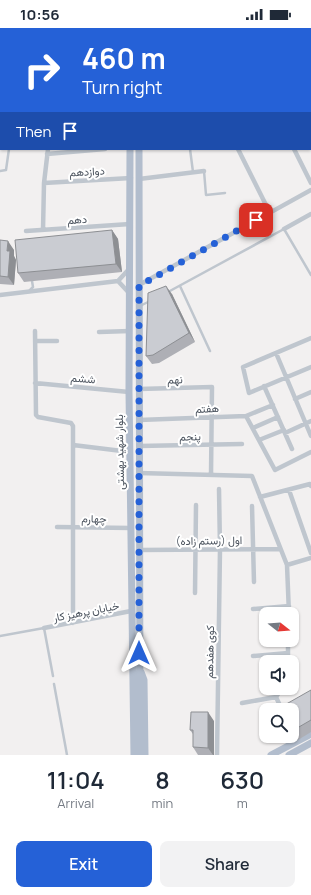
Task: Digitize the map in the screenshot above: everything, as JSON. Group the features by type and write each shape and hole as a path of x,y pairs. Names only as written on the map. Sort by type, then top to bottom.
{"main road":[{"name":"بلوار شهید بهشتی","path":"130,150 129,392 131,611 136,667 140,755"},
{"name":"بلوار شهید بهشتی","path":"134,755 140,550 139,150"},
{"path":"130,755 129,681 136,667"},
{"path":"136,667 144,680 145,755"},
{"path":"299,740 311,734"},
{"path":"271,755 294,743"},
{"path":"291,754 311,744"}],"street":[{"path":"43,230 44,183 47,152 76,150"},
{"path":"238,150 270,213"},
{"path":"294,150 311,183"},
{"path":"139,179 204,171"},
{"name":"دوازدهم","path":"44,183 130,178"},
{"path":"139,286 311,190"},
{"path":"284,229 311,214"},
{"name":"دهم","path":"26,231 130,224"},
{"path":"0,295 29,290 118,281 130,268"},
{"path":"118,281 130,294"},
{"path":"35,331 36,415 38,417 73,424 73,623"},
{"path":"99,332 130,331"},
{"path":"311,338 243,367 249,393 311,367"},
{"path":"35,341 57,341"},
{"path":"276,353 311,436"},
{"name":"ششم","path":"35,383 129,392"},
{"path":"264,386 292,449"},
{"name":"نهم","path":"139,389 212,387 212,417"},
{"path":"296,399 311,392"},
{"name":"هفتم","path":"139,420 246,416 273,405"},
{"path":"246,416 275,470 311,452"},
{"path":"211,475 212,417"},
{"path":"253,428 278,417"},
{"path":"259,440 311,421"},
{"name":"پنجم","path":"139,446 242,444"},
{"path":"73,445 122,451"},
{"path":"140,473 252,476 287,565 288,606 254,609"},
{"path":"260,497 310,484 311,486"},
{"name":"کوی هفدهم","path":"217,755 220,549 218,489"},
{"path":"289,490 311,553"},
{"path":"195,593 196,505"},
{"path":"252,506 254,582"},
{"name":"چهارم","path":"57,527 131,528"},
{"name":"اول (رستم زاده)","path":"140,550 280,548"},
{"path":"287,565 311,558"},
{"name":"خیابان پرهیز کار","path":"44,628 131,611"},
{"path":"253,656 288,653 288,647"},
{"path":"242,703 276,697 279,703"}],"lane":[{"path":"0,171 6,170 9,150"},
{"path":"190,150 193,172"},
{"path":"204,171 206,195 225,193"},
{"path":"167,293 284,229 311,275"},
{"path":"29,290 32,287 32,281"},
{"path":"180,286 210,351"},
{"path":"140,306 153,300"},
{"path":"0,636 44,628 52,676"},
{"path":"54,684 67,755"}],"building":[{"path":"112,230 116,264 18,273 15,240"},
{"path":"0,240 8,241 7,251 10,251 8,277 0,276"},
{"path":"166,286 189,333 153,355 146,356 148,293"},
{"path":"311,690 311,720 299,727 299,703 288,703"},
{"path":"191,712 208,712 208,748 193,747 193,730 190,730"}],"route":[{"path":"139,653 139,286 256,220"}]}
